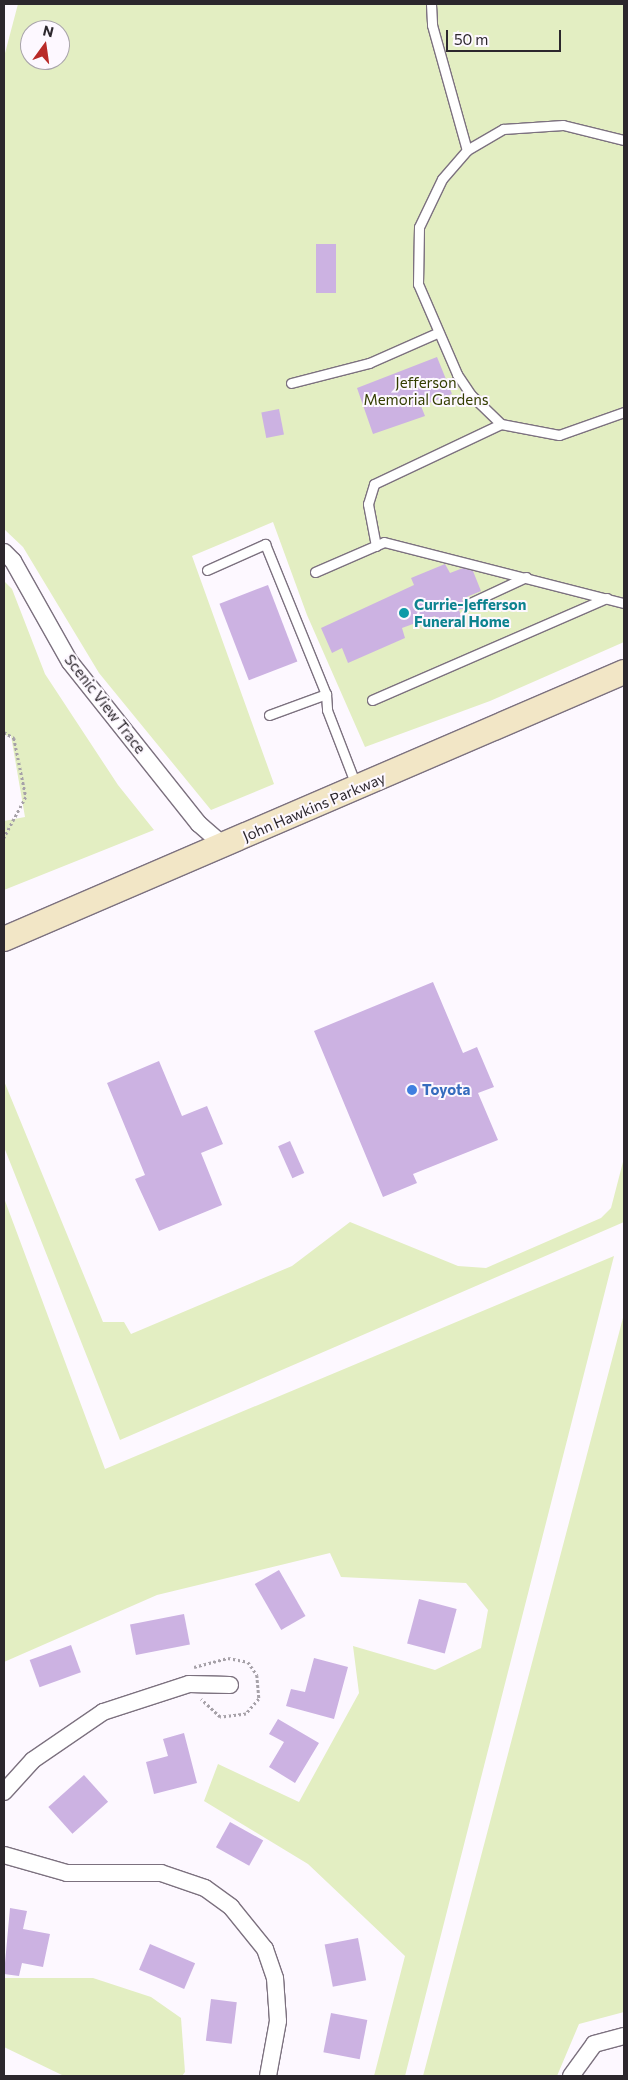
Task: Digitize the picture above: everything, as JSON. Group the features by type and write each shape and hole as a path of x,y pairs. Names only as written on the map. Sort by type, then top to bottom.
{"main road":[{"name":"John Hawkins Parkway","path":"4,939 624,672"}],"street":[{"name":"Scenic View Trace","path":"4,552 14,561 70,662 199,824 223,845"},
{"path":"4,1792 34,1760 103,1712 189,1684 230,1685"},
{"path":"4,1855 68,1873 160,1872 205,1888 225,1902 254,1932 275,1978 278,2021 268,2076"},
{"path":"571,2076 594,2044 624,2036"}],"lane":[{"path":"431,4 432,25 467,150"},
{"path":"624,140 563,125 529,125 503,129 467,150 442,178 419,227 418,284 437,333 471,395 501,424 559,435 624,412"},
{"path":"291,383 369,363 437,333"},
{"path":"376,546 368,504 374,484 501,424"},
{"path":"315,572 384,542 624,603"},
{"path":"207,570 265,544 326,694 327,710 357,788"},
{"path":"470,603 526,577"},
{"path":"372,700 606,598"},
{"path":"269,715 326,694"}],"path":[{"path":"4,732 14,738 26,797 4,838"}],"green space":[{"name":"Jefferson Memorial Gardens","path":"18,4 624,4 624,642 490,701 365,747 307,615 273,522 192,556 274,784 211,810 99,673 23,547 4,529 4,57"},
{"path":"4,581 12,589 45,674 118,785 154,830 4,890 4,821 25,817 11,736 4,735"},
{"path":"4,1081 103,1322 124,1322 131,1334 292,1266 350,1222 458,1266 486,1268 601,1218 611,1208 624,1158 624,1222 120,1440 4,1147"},
{"path":"4,1198 105,1469 614,1256 405,2076 374,2076 405,1956 308,1864 204,1801 218,1764 299,1802 359,1693 353,1646 435,1670 481,1648 488,1610 466,1583 341,1577 330,1553 157,1595 4,1662"},
{"path":"624,1314 624,2012 579,2024 557,2076 423,2076"},
{"path":"4,1978 93,1978 151,1997 181,2018 185,2072 182,2076 64,2076 4,2047"}],"building":[{"path":"316,244 336,244 336,293 316,293"},
{"path":"437,357 452,394 421,406 425,416 373,434 357,388"},
{"path":"279,409 284,435 266,438 261,412"},
{"name":"Currie-Jefferson Funeral Home","path":"445,564 450,573 463,568 473,571 481,591 462,599 466,608 459,610 462,618 439,627 435,616 402,628 405,638 348,663 342,648 332,653 321,628 414,585 411,578"},
{"path":"268,585 297,662 249,680 219,604"},
{"name":"Toyota","path":"433,982 463,1053 477,1047 494,1087 478,1093 498,1140 413,1174 417,1183 383,1197 314,1031"},
{"path":"159,1061 182,1116 207,1106 223,1144 201,1153 222,1205 159,1231 135,1179 145,1175 107,1083"},
{"path":"290,1141 304,1173 292,1178 278,1146"},
{"path":"279,1570 306,1616 281,1630 255,1584"},
{"path":"419,1599 457,1609 445,1654 407,1643"},
{"path":"184,1614 190,1644 136,1655 130,1624"},
{"path":"71,1645 81,1672 40,1687 30,1660"},
{"path":"314,1658 348,1667 334,1719 286,1706 291,1689 305,1692"},
{"path":"278,1719 319,1743 295,1783 269,1767 284,1742 269,1734"},
{"path":"184,1733 197,1783 154,1794 146,1762 168,1756 163,1739"},
{"path":"84,1775 108,1802 72,1834 48,1807"},
{"path":"230,1822 263,1840 249,1866 216,1847"},
{"path":"10,1908 27,1911 23,1929 50,1934 43,1967 22,1963 19,1976 4,1974"},
{"path":"358,1938 366,1980 333,1987 325,1944"},
{"path":"150,1944 195,1963 184,1989 139,1970"},
{"path":"211,1999 237,2002 232,2044 206,2041"},
{"path":"331,2013 367,2020 360,2059 323,2052"}],"place":[{"name":"Currie-Jefferson Funeral Home","path":"404,613"},
{"name":"Toyota","path":"412,1090"}]}
